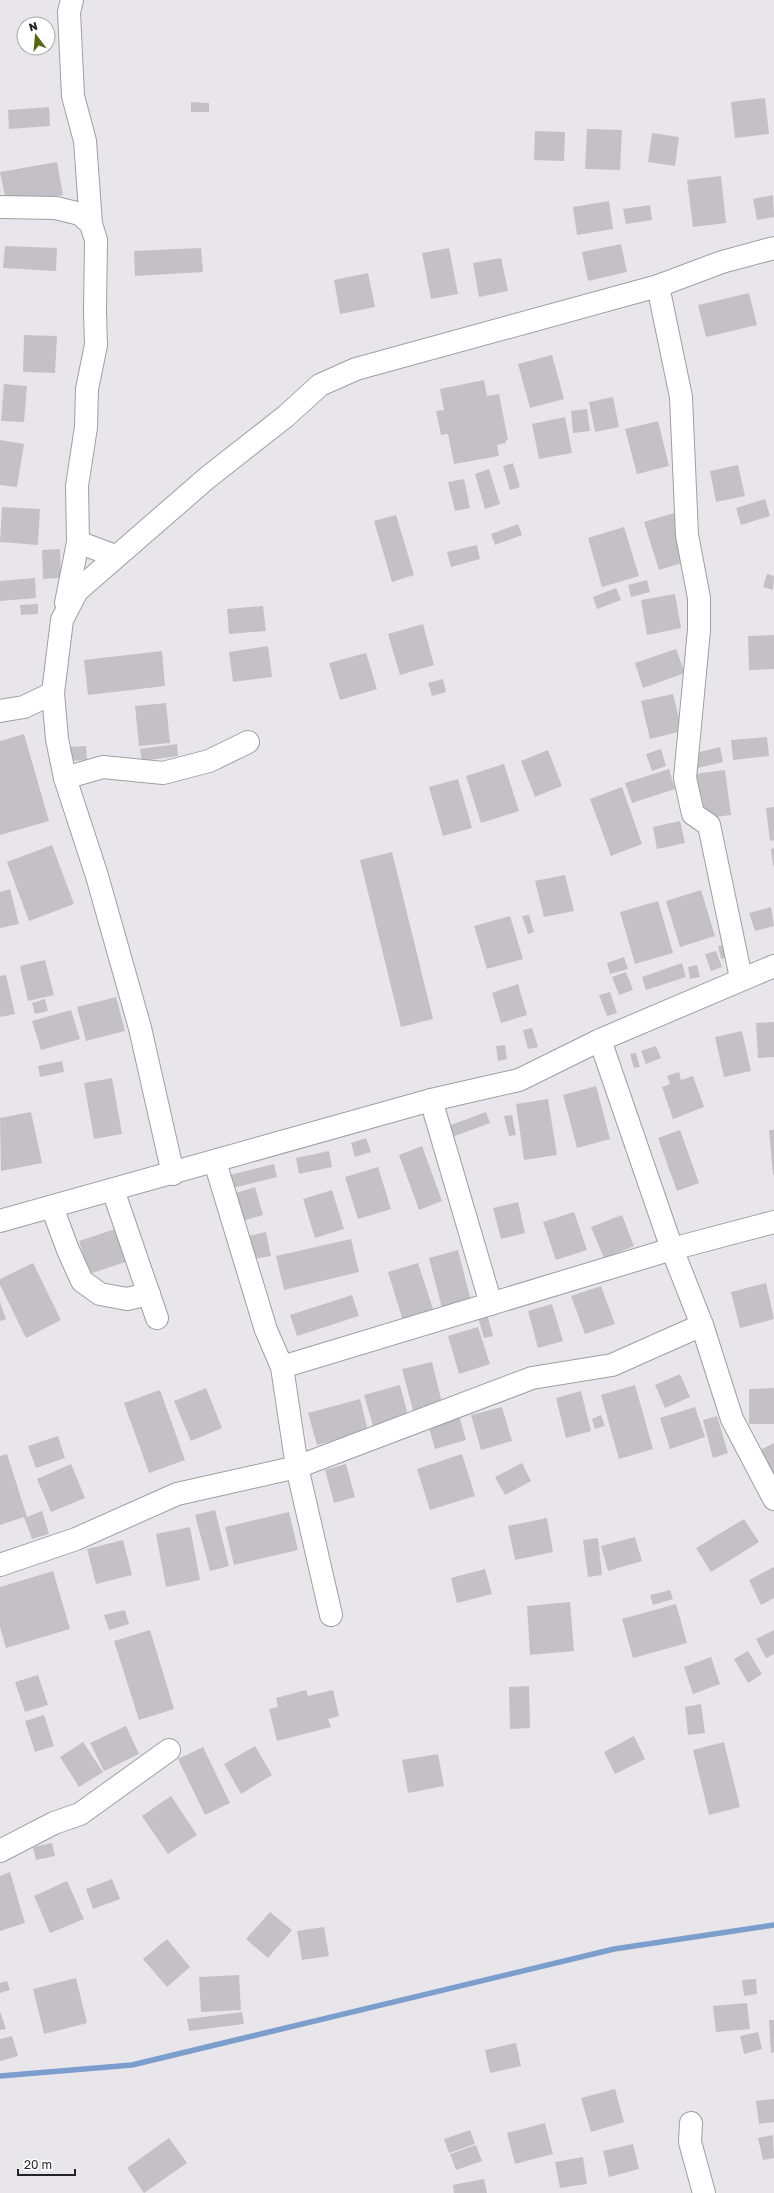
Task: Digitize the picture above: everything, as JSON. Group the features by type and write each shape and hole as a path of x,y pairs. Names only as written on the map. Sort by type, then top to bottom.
{"street":[{"path":"72,0 69,12 73,96 86,141 92,224 96,240 96,345 87,389 86,427 77,486 78,542 64,616 53,693 57,739 65,778 98,876 140,1028 173,1174"},
{"path":"0,207 56,208 80,214 92,224"},
{"path":"64,616 77,591 207,478 286,416 320,385 356,369 658,286 722,262 774,248"},
{"path":"658,286 681,397 686,535 698,598 699,630 685,778 693,814 709,825 741,978"},
{"path":"78,542 116,556"},
{"path":"0,711 24,707 53,693"},
{"path":"65,778 103,767 164,773 209,761 248,742"},
{"path":"0,1221 173,1174 431,1100 519,1080 600,1040 741,978 774,966"},
{"path":"600,1040 672,1249 702,1325 732,1419 774,1499"},
{"path":"431,1100 491,1304"},
{"path":"215,1162 266,1330 282,1367 297,1466 331,1615"},
{"path":"113,1190 157,1318"},
{"path":"52,1207 68,1250 82,1281 100,1294 127,1299 149,1294"},
{"path":"282,1367 672,1249 774,1222"},
{"path":"0,1565 76,1539 177,1494 297,1466 532,1378 612,1365 702,1325"},
{"path":"0,1851 54,1823 80,1814 169,1750"},
{"path":"691,2123 690,2142 704,2193"}],"building":[{"path":"765,98 769,134 735,138 731,102"},
{"path":"191,102 209,103 209,112 191,112"},
{"path":"49,107 50,126 9,129 8,110"},
{"path":"587,129 622,130 620,170 585,169"},
{"path":"535,131 565,132 564,161 534,160"},
{"path":"652,133 679,137 675,166 648,162"},
{"path":"57,162 63,195 7,206 0,172"},
{"path":"721,176 726,223 693,227 687,180"},
{"path":"773,195 774,217 757,220 753,199"},
{"path":"609,201 613,229 577,235 573,207"},
{"path":"650,205 652,220 626,224 623,209"},
{"path":"621,244 627,272 588,281 582,252"},
{"path":"5,246 57,248 56,271 3,268"},
{"path":"201,248 203,272 135,276 134,251"},
{"path":"449,248 458,294 431,299 422,253"},
{"path":"501,258 508,291 479,297 473,263"},
{"path":"368,273 375,307 340,314 334,280"},
{"path":"749,293 757,325 706,337 698,305"},
{"path":"24,335 57,336 55,373 23,372"},
{"path":"552,355 564,399 530,408 518,364"},
{"path":"484,380 487,396 499,394 508,440 506,440 506,443 497,445 499,456 454,464 448,434 441,435 436,411 444,410 440,389"},
{"path":"4,384 27,386 24,422 1,421"},
{"path":"613,397 619,427 595,432 589,402"},
{"path":"587,409 590,431 573,433 571,411"},
{"path":"565,417 572,453 539,459 532,424"},
{"path":"658,421 669,466 637,474 625,429"},
{"path":"0,440 24,444 17,487 0,485"},
{"path":"513,463 520,487 510,490 503,466"},
{"path":"738,465 745,496 716,502 710,471"},
{"path":"489,469 500,504 485,509 475,474"},
{"path":"464,479 470,508 455,511 448,482"},
{"path":"765,499 770,516 741,525 736,508"},
{"path":"2,507 40,509 38,545 0,542"},
{"path":"674,513 688,561 659,570 644,522"},
{"path":"396,515 414,575 392,582 374,521"},
{"path":"518,524 522,535 495,545 491,534"},
{"path":"624,527 639,576 602,587 588,538"},
{"path":"477,545 480,559 451,567 447,552"},
{"path":"60,549 61,578 43,579 42,550"},
{"path":"767,574 774,576 773,590 763,587"},
{"path":"35,578 36,598 0,601 0,581"},
{"path":"647,580 650,592 631,597 628,585"},
{"path":"616,588 621,600 597,609 593,597"},
{"path":"675,594 681,628 647,635 641,600"},
{"path":"38,604 38,614 21,615 20,605"},
{"path":"263,606 266,631 229,634 227,609"},
{"path":"423,624 434,665 400,675 388,634"},
{"path":"774,635 774,669 749,670 748,636"},
{"path":"268,646 272,677 233,682 229,652"},
{"path":"676,649 685,673 643,688 635,663"},
{"path":"162,651 165,686 88,695 84,660"},
{"path":"366,653 377,689 340,700 329,663"},
{"path":"443,679 446,692 432,696 428,683"},
{"path":"673,694 682,731 650,739 641,701"},
{"path":"166,703 170,743 139,746 135,706"},
{"path":"24,734 49,821 0,835 0,741"},
{"path":"767,737 769,756 733,760 731,740"},
{"path":"177,744 178,756 142,761 140,749"},
{"path":"86,746 87,760 69,761 68,747"},
{"path":"720,747 723,762 694,769 691,754"},
{"path":"661,749 666,766 652,771 646,754"},
{"path":"548,750 562,786 535,797 521,761"},
{"path":"504,764 519,811 481,823 466,776"},
{"path":"669,769 675,789 632,803 625,783"},
{"path":"725,770 731,815 701,819 695,774"},
{"path":"458,779 472,828 443,836 429,787"},
{"path":"622,787 642,844 611,856 590,799"},
{"path":"774,807 774,840 770,841 766,808"},
{"path":"680,821 685,843 657,849 653,827"},
{"path":"52,845 74,904 29,921 7,862"},
{"path":"774,848 774,866 773,866 771,849"},
{"path":"392,852 433,1019 401,1027 360,860"},
{"path":"565,875 574,911 544,917 535,881"},
{"path":"10,889 19,924 0,928 0,892"},
{"path":"701,890 715,936 680,947 666,901"},
{"path":"658,901 673,953 635,964 620,912"},
{"path":"771,907 774,926 755,931 749,913"},
{"path":"529,915 534,932 528,934 522,916"},
{"path":"510,916 523,959 487,969 474,926"},
{"path":"727,944 730,957 721,959 718,946"},
{"path":"716,951 722,967 711,971 705,954"},
{"path":"624,957 628,969 610,974 607,963"},
{"path":"45,960 54,995 28,1001 20,966"},
{"path":"682,963 686,977 646,990 642,977"},
{"path":"697,965 700,977 690,979 688,967"},
{"path":"626,972 633,990 619,995 612,977"},
{"path":"6,975 15,1014 0,1017 0,976"},
{"path":"518,984 527,1015 501,1023 492,993"},
{"path":"610,992 617,1013 607,1016 599,995"},
{"path":"116,997 125,1031 86,1041 77,1007"},
{"path":"45,999 48,1011 35,1014 32,1003"},
{"path":"71,1010 80,1039 41,1050 32,1021"},
{"path":"774,1022 774,1057 758,1058 756,1023"},
{"path":"532,1028 538,1047 528,1049 523,1030"},
{"path":"742,1031 751,1071 724,1077 715,1037"},
{"path":"505,1045 507,1059 498,1061 496,1046"},
{"path":"656,1046 661,1058 646,1064 641,1051"},
{"path":"636,1053 640,1067 634,1068 630,1054"},
{"path":"62,1061 64,1072 40,1077 38,1066"},
{"path":"679,1072 681,1080 693,1076 704,1107 673,1119 662,1087 670,1084 667,1076"},
{"path":"112,1078 122,1134 94,1139 84,1083"},
{"path":"596,1086 610,1139 577,1148 563,1095"},
{"path":"548,1099 557,1155 524,1160 516,1104"},
{"path":"31,1112 42,1163 1,1171 0,1118"},
{"path":"486,1112 490,1123 452,1137 448,1126"},
{"path":"512,1115 516,1135 509,1136 504,1116"},
{"path":"680,1130 699,1183 677,1191 658,1138"},
{"path":"769,1130 774,1130 773,1175"},
{"path":"366,1138 371,1152 355,1157 351,1143"},
{"path":"422,1146 442,1201 419,1210 399,1155"},
{"path":"329,1151 332,1167 299,1174 296,1158"},
{"path":"274,1164 277,1177 233,1188 230,1175"},
{"path":"378,1167 391,1209 358,1219 345,1177"},
{"path":"255,1187 263,1215 242,1221 233,1194"},
{"path":"332,1190 344,1229 315,1238 303,1199"},
{"path":"518,1202 525,1233 501,1239 493,1208"},
{"path":"574,1212 587,1250 556,1260 543,1222"},
{"path":"622,1215 634,1246 604,1258 591,1227"},
{"path":"121,1227 132,1260 89,1274 79,1241"},
{"path":"266,1232 271,1256 252,1259 248,1236"},
{"path":"351,1239 359,1272 284,1290 276,1256"},
{"path":"458,1250 471,1301 442,1308 429,1258"},
{"path":"33,1263 61,1320 26,1338 0,1285 0,1279"},
{"path":"418,1263 434,1312 403,1321 388,1272"},
{"path":"766,1283 774,1319 740,1328 731,1292"},
{"path":"601,1286 615,1324 585,1334 571,1296"},
{"path":"352,1295 359,1316 297,1336 290,1315"},
{"path":"0,1302 6,1319 0,1321"},
{"path":"552,1304 563,1341 538,1348 528,1311"},
{"path":"487,1314 493,1336 484,1338 478,1317"},
{"path":"478,1327 490,1364 459,1374 448,1336"},
{"path":"432,1362 443,1407 414,1414 402,1369"},
{"path":"680,1374 690,1397 665,1408 655,1385"},
{"path":"400,1385 409,1419 374,1429 364,1395"},
{"path":"635,1385 653,1449 619,1459 601,1395"},
{"path":"206,1388 222,1428 191,1441 174,1401"},
{"path":"774,1388 774,1424 749,1424 749,1389"},
{"path":"160,1390 185,1460 149,1473 124,1403"},
{"path":"581,1391 591,1431 566,1438 556,1398"},
{"path":"360,1399 368,1431 317,1445 308,1413"},
{"path":"502,1407 512,1441 481,1450 471,1415"},
{"path":"695,1407 705,1437 670,1449 660,1418"},
{"path":"458,1412 466,1440 435,1449 427,1421"},
{"path":"601,1415 605,1426 595,1429 592,1419"},
{"path":"717,1416 728,1453 713,1458 703,1420"},
{"path":"58,1436 65,1458 36,1468 28,1446"},
{"path":"774,1443 774,1478 760,1450"},
{"path":"7,1454 27,1517 42,1511 49,1534 32,1539 24,1517 0,1525 0,1456"},
{"path":"462,1454 475,1496 430,1510 417,1469"},
{"path":"522,1463 531,1481 505,1495 495,1477"},
{"path":"71,1464 85,1498 51,1512 37,1479"},
{"path":"346,1464 355,1497 334,1503 325,1470"},
{"path":"215,1510 229,1566 210,1571 195,1515"},
{"path":"289,1512 298,1550 234,1565 225,1527"},
{"path":"547,1518 553,1552 515,1560 508,1526"},
{"path":"744,1519 759,1542 711,1572 696,1548"},
{"path":"190,1527 200,1580 166,1587 156,1534"},
{"path":"635,1537 642,1561 608,1571 601,1546"},
{"path":"598,1538 602,1575 588,1577 583,1540"},
{"path":"123,1540 132,1575 96,1584 87,1549"},
{"path":"774,1567 774,1598 761,1605 749,1580"},
{"path":"485,1569 492,1594 457,1603 451,1578"},
{"path":"53,1571 70,1629 6,1648 0,1627 0,1587"},
{"path":"670,1590 673,1599 653,1605 650,1595"},
{"path":"570,1602 574,1651 530,1655 527,1606"},
{"path":"676,1604 687,1643 633,1658 622,1619"},
{"path":"125,1610 129,1624 109,1630 104,1615"},
{"path":"150,1630 174,1709 139,1720 114,1641"},
{"path":"774,1630 774,1654 766,1658 756,1639"},
{"path":"748,1651 762,1674 748,1683 734,1659"},
{"path":"711,1657 720,1684 693,1694 684,1667"},
{"path":"38,1675 48,1705 25,1712 15,1682"},
{"path":"529,1686 530,1728 510,1729 509,1687"},
{"path":"306,1690 308,1696 333,1690 339,1716 328,1719 331,1727 277,1741 269,1709 278,1707 276,1698"},
{"path":"701,1704 705,1733 688,1735 685,1707"},
{"path":"44,1715 54,1746 35,1752 25,1721"},
{"path":"126,1726 139,1754 104,1771 90,1743"},
{"path":"634,1736 645,1759 615,1774 604,1752"},
{"path":"83,1742 103,1772 79,1787 60,1757"},
{"path":"724,1742 740,1807 709,1815 693,1750"},
{"path":"255,1746 272,1775 241,1794 224,1764"},
{"path":"203,1747 230,1803 205,1815 178,1759"},
{"path":"438,1754 444,1786 408,1793 402,1760"},
{"path":"171,1796 197,1835 168,1854 142,1816"},
{"path":"52,1843 55,1856 36,1860 33,1847"},
{"path":"10,1872 25,1923 0,1931 0,1876"},
{"path":"112,1879 120,1899 93,1909 86,1889"},
{"path":"67,1881 84,1919 50,1933 34,1896"},
{"path":"270,1912 292,1930 268,1958 246,1939"},
{"path":"324,1927 329,1956 302,1960 297,1931"},
{"path":"167,1939 190,1967 167,1987 143,1959"},
{"path":"239,1975 241,2010 201,2012 199,1977"},
{"path":"76,1978 87,2023 44,2034 33,1989"},
{"path":"756,1979 757,1994 744,1996 742,1980"},
{"path":"7,1981 10,1990 0,1993 0,1983"},
{"path":"747,2003 750,2029 716,2032 713,2006"},
{"path":"0,2011 6,2029 0,2030"},
{"path":"242,2012 244,2024 189,2031 187,2019"},
{"path":"769,2020 774,2020 774,2052 771,2053"},
{"path":"758,2032 762,2049 744,2054 740,2036"},
{"path":"12,2036 18,2056 0,2061 0,2039"},
{"path":"516,2043 521,2066 490,2073 485,2050"},
{"path":"615,2089 624,2122 591,2132 581,2098"},
{"path":"774,2099 774,2122 759,2124 756,2101"},
{"path":"545,2123 553,2154 515,2164 507,2133"},
{"path":"470,2130 475,2144 449,2153 444,2139"},
{"path":"773,2135 774,2158 763,2160 758,2138"},
{"path":"169,2138 187,2163 144,2193 127,2168"},
{"path":"633,2144 639,2169 609,2177 603,2151"},
{"path":"476,2145 482,2161 456,2170 450,2154"},
{"path":"583,2157 587,2184 560,2188 555,2162"},
{"path":"484,2179 487,2193 454,2193 453,2185"}],"waterway":[{"path":"0,2076 132,2065 614,1949 774,1925"}]}
